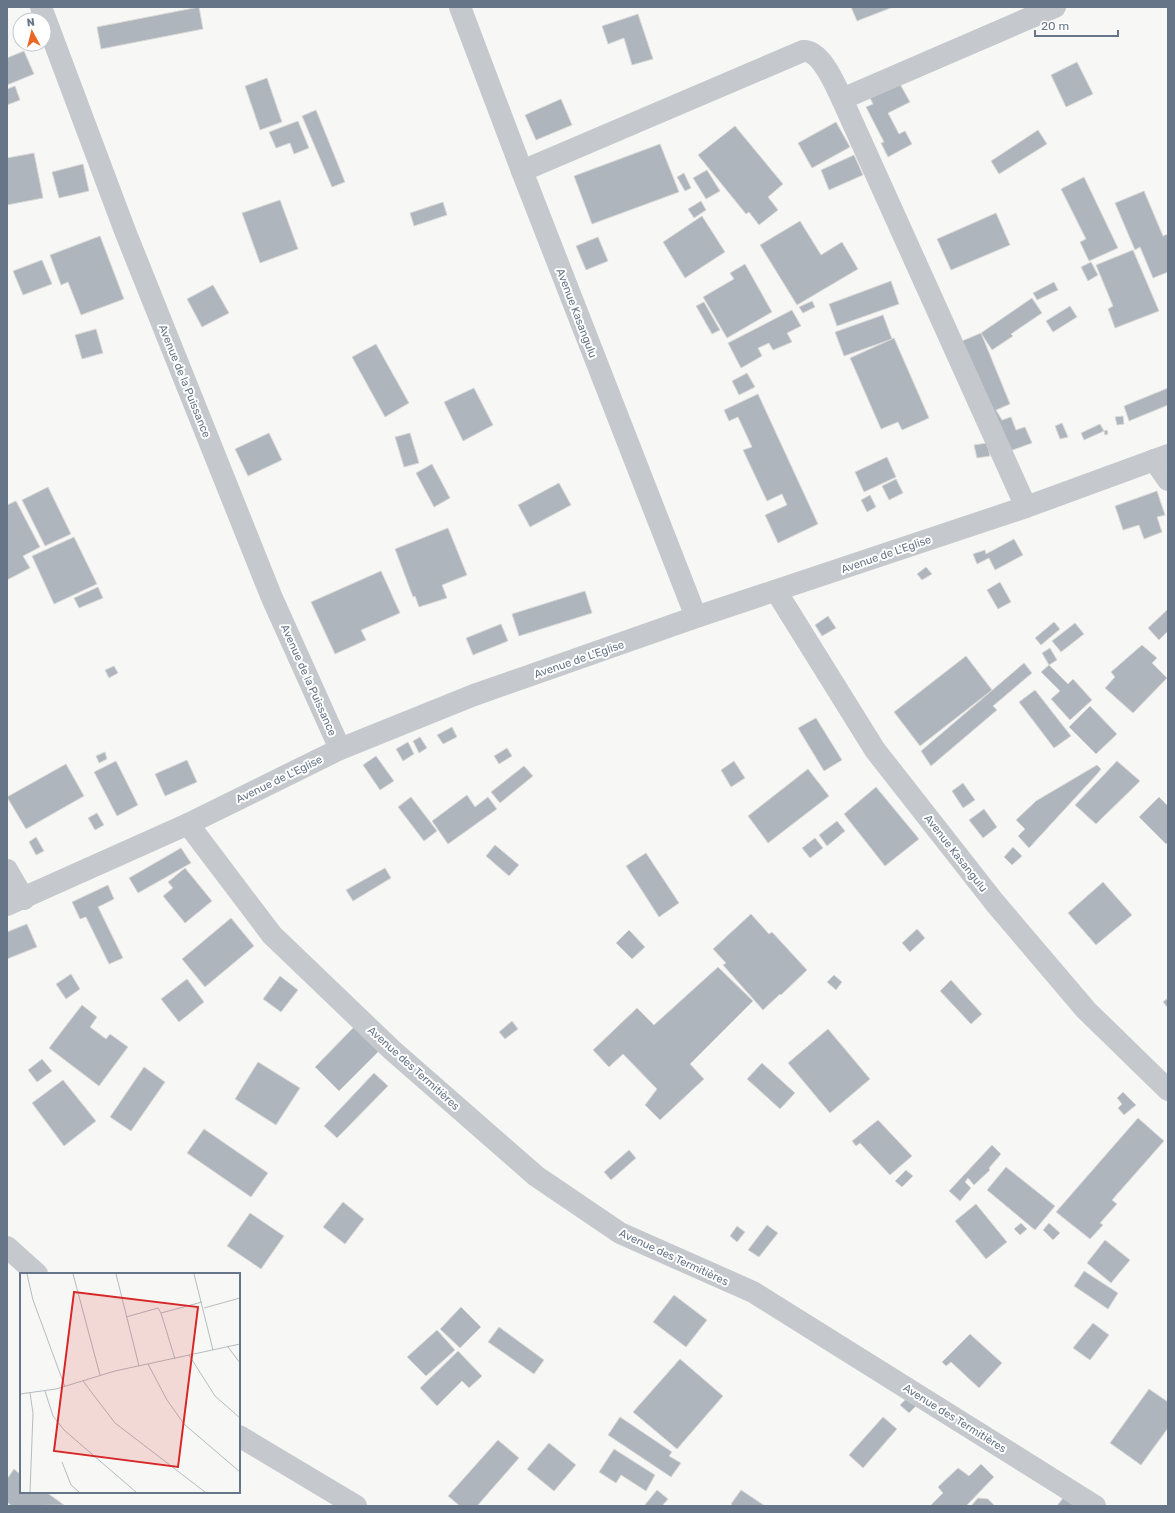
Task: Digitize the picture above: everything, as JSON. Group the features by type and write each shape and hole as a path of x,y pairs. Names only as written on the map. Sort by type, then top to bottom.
{"street":[{"name":"Avenue de la Puissance","path":"41,7 125,231 272,598 340,749"},
{"name":"Avenue Kasangulu","path":"460,7 522,171 696,617"},
{"path":"842,98 1055,7"},
{"path":"522,171 803,51 809,51 815,54 830,76 842,98 1026,507"},
{"name":"Avenue de L'Eglise","path":"15,902 188,824 340,749 474,696 696,617 776,592 1026,507 1161,458"},
{"path":"1161,458 1168,480"},
{"name":"Avenue Kasangulu","path":"776,592 875,750 980,885 1086,1010 1168,1090"},
{"name":"Avenue des Termitières","path":"188,824 272,935 392,1050 536,1176 620,1233 753,1292 1095,1506"},
{"path":"7,870 15,902"},
{"path":"7,1247 35,1273"},
{"path":"240,1437 356,1506"}],"building":[{"path":"199,7 203,29 101,49 97,27"},
{"path":"851,7 893,7 857,21"},
{"path":"638,14 653,59 632,65 624,38 608,44 602,26"},
{"path":"24,52 34,74 7,85 7,58"},
{"path":"1077,62 1093,94 1066,107 1051,75"},
{"path":"896,77 910,102 888,113 899,134 905,131 912,144 888,157 881,143 884,142 866,107 873,104 867,92"},
{"path":"267,78 282,122 260,130 245,86"},
{"path":"15,86 20,100 7,105 7,89"},
{"path":"561,99 572,125 536,140 525,115"},
{"path":"316,110 345,182 332,187 302,116"},
{"path":"298,121 309,148 294,154 290,143 276,148 269,132"},
{"path":"836,122 850,147 812,168 798,143"},
{"path":"735,126 783,184 768,197 778,210 759,225 749,212 746,214 698,155"},
{"path":"1038,130 1047,144 999,174 991,161"},
{"path":"660,144 679,192 592,224 574,176"},
{"path":"34,153 43,198 7,205 7,158"},
{"path":"854,155 863,175 829,190 821,170"},
{"path":"83,164 89,191 59,198 52,172"},
{"path":"707,170 720,191 706,199 693,178"},
{"path":"684,173 691,188 685,191 677,177"},
{"path":"1084,177 1118,248 1089,261 1080,242 1086,239 1061,189"},
{"path":"1144,191 1163,236 1168,234 1168,272 1153,278 1140,247 1135,250 1115,203"},
{"path":"280,200 298,249 260,263 242,213"},
{"path":"701,201 706,210 694,218 688,209"},
{"path":"443,202 447,215 414,226 410,213"},
{"path":"996,213 1010,245 951,270 937,239"},
{"path":"702,216 725,252 685,278 663,242"},
{"path":"800,221 821,255 842,242 858,269 797,305 760,245"},
{"path":"100,236 124,299 81,315 68,282 61,285 50,255"},
{"path":"598,237 608,261 586,270 576,246"},
{"path":"1133,250 1159,311 1115,328 1108,309 1113,306 1096,265"},
{"path":"42,260 52,284 23,295 13,271"},
{"path":"1091,262 1098,275 1088,281 1081,267"},
{"path":"745,264 772,312 727,338 703,297 734,279 730,273"},
{"path":"891,281 899,304 837,326 829,304"},
{"path":"1054,282 1058,290 1037,300 1033,293"},
{"path":"213,285 229,313 202,327 187,299"},
{"path":"1032,298 1042,313 1011,334 1013,336 992,350 981,333"},
{"path":"812,301 815,307 803,313 799,307"},
{"path":"704,302 720,330 712,334 696,306"},
{"path":"1070,306 1077,317 1053,332 1046,321"},
{"path":"792,310 801,326 787,333 792,342 773,350 769,343 758,348 762,356 741,368 728,343"},
{"path":"883,315 892,339 844,356 835,332"},
{"path":"96,329 103,353 82,359 75,335"},
{"path":"981,333 1010,404 996,410 1002,420 1011,417 1016,430 1025,427 1032,443 1010,451 962,341"},
{"path":"894,338 929,418 902,430 898,422 881,429 850,358"},
{"path":"376,344 409,403 385,417 352,357"},
{"path":"747,373 755,387 739,395 732,381"},
{"path":"474,388 493,425 463,441 444,402"},
{"path":"1168,388 1168,405 1129,421 1124,406"},
{"path":"758,394 818,524 778,543 765,515 787,505 782,494 767,501 743,450 752,447 738,417 729,421 724,410"},
{"path":"1123,416 1124,424 1117,425 1115,417"},
{"path":"1062,423 1068,437 1060,439 1055,426"},
{"path":"1100,424 1104,431 1084,440 1081,433"},
{"path":"1107,430 1108,434 1105,435 1104,431"},
{"path":"269,433 282,460 248,476 235,449"},
{"path":"410,433 419,463 404,467 395,437"},
{"path":"987,443 990,456 977,458 974,445"},
{"path":"887,457 896,477 864,492 855,472"},
{"path":"432,464 450,498 434,507 416,473"},
{"path":"896,479 903,493 889,500 882,486"},
{"path":"559,483 571,505 530,527 518,505"},
{"path":"48,487 71,534 45,546 22,500"},
{"path":"1157,491 1165,515 1157,517 1162,532 1144,539 1139,525 1123,530 1115,506"},
{"path":"870,495 876,507 867,512 861,500"},
{"path":"16,501 40,547 23,556 30,568 7,580 7,505"},
{"path":"448,528 467,575 442,585 447,598 419,607 415,596 413,597 395,549"},
{"path":"74,537 97,584 54,604 32,556"},
{"path":"1014,539 1023,555 995,570 989,558 977,564 973,554 985,550 986,554"},
{"path":"926,567 932,574 922,580 917,574"},
{"path":"381,571 400,613 361,630 366,640 335,654 311,602"},
{"path":"1000,582 1011,602 998,609 987,590"},
{"path":"98,587 103,598 79,608 74,598"},
{"path":"585,591 592,613 519,636 512,614"},
{"path":"1168,609 1168,631 1159,640 1148,628"},
{"path":"828,616 836,628 822,636 815,625"},
{"path":"1054,622 1060,629 1041,645 1035,638"},
{"path":"1075,623 1084,634 1061,652 1052,641"},
{"path":"501,624 508,641 473,655 466,638"},
{"path":"1142,645 1157,658 1152,663 1167,678 1133,713 1105,688 1115,677 1111,672"},
{"path":"1050,648 1057,660 1049,665 1042,653"},
{"path":"966,656 992,690 920,746 894,712"},
{"path":"1024,663 1032,673 993,706 997,710 931,766 921,751"},
{"path":"1049,665 1068,684 1073,679 1092,700 1070,720 1051,699 1060,691 1041,672"},
{"path":"114,666 118,673 109,678 105,670"},
{"path":"1035,690 1071,736 1054,748 1019,702"},
{"path":"1090,706 1117,734 1096,754 1069,727"},
{"path":"816,718 842,760 824,771 798,728"},
{"path":"452,727 457,737 443,744 437,735"},
{"path":"420,737 427,748 419,753 413,741"},
{"path":"408,742 414,754 403,761 396,749"},
{"path":"507,748 512,756 499,764 494,756"},
{"path":"105,752 107,759 99,763 96,756"},
{"path":"376,756 394,781 380,790 363,765"},
{"path":"187,760 197,782 165,796 155,774"},
{"path":"116,761 138,805 117,816 94,772"},
{"path":"734,761 745,778 731,787 721,770"},
{"path":"1117,761 1140,781 1096,824 1075,805"},
{"path":"66,764 84,796 26,829 7,797"},
{"path":"1097,765 1101,769 1098,773 1029,848 1018,836 1025,829 1016,820 1036,801"},
{"path":"524,766 533,776 500,803 491,792"},
{"path":"808,769 829,796 768,843 748,816"},
{"path":"963,783 975,800 963,808 952,791"},
{"path":"876,787 919,839 885,866 844,814"},
{"path":"467,795 475,807 488,797 497,809 448,844 432,821"},
{"path":"411,797 437,831 424,841 398,807"},
{"path":"1159,797 1168,806 1168,842 1166,844 1139,817"},
{"path":"984,809 997,827 983,838 969,820"},
{"path":"97,813 104,825 95,830 88,818"},
{"path":"837,821 845,831 827,846 819,835"},
{"path":"36,837 44,851 36,855 29,842"},
{"path":"815,838 823,848 810,858 802,848"},
{"path":"495,845 519,865 509,876 486,856"},
{"path":"1013,847 1022,856 1012,865 1004,857"},
{"path":"181,848 191,863 138,893 129,878"},
{"path":"646,853 679,903 659,917 626,866"},
{"path":"185,868 212,901 185,923 163,896 173,888 168,882"},
{"path":"385,868 391,878 353,901 346,890"},
{"path":"1103,882 1132,915 1096,945 1068,913"},
{"path":"108,885 114,899 98,907 123,958 109,964 86,917 80,919 72,902"},
{"path":"751,914 769,934 772,932 807,970 763,1010 723,965 726,963 713,949"},
{"path":"231,918 254,946 205,987 182,959"},
{"path":"27,924 37,947 7,959 7,932"},
{"path":"917,929 925,938 910,952 902,943"},
{"path":"629,930 645,947 632,959 616,943"},
{"path":"718,967 753,1001 690,1064 704,1079 660,1120 645,1105 657,1089 623,1054 609,1067 593,1050 637,1008 654,1025"},
{"path":"71,974 80,989 66,999 56,984"},
{"path":"834,975 842,982 836,990 827,982"},
{"path":"280,976 298,990 281,1012 263,999"},
{"path":"187,979 204,1002 179,1022 161,999"},
{"path":"951,980 982,1014 971,1024 940,991"},
{"path":"1168,998 1168,1008 1163,1002"},
{"path":"82,1005 97,1017 90,1027 106,1039 110,1034 128,1047 99,1086 49,1048"},
{"path":"512,1021 518,1029 505,1039 499,1032"},
{"path":"354,1027 379,1051 339,1091 315,1067"},
{"path":"828,1029 870,1079 830,1113 788,1063"},
{"path":"42,1059 52,1071 37,1082 28,1070"},
{"path":"258,1062 300,1088 276,1125 235,1099"},
{"path":"762,1063 795,1093 780,1109 747,1079"},
{"path":"144,1067 165,1082 131,1131 110,1117"},
{"path":"374,1073 388,1086 337,1138 324,1126"},
{"path":"63,1080 96,1121 64,1146 32,1103"},
{"path":"1123,1092 1136,1105 1124,1115 1118,1108 1122,1104 1117,1098"},
{"path":"1138,1118 1164,1141 1112,1200 1117,1204 1100,1223 1103,1225 1090,1239 1056,1212"},
{"path":"878,1120 912,1156 890,1175 860,1143 856,1146 852,1141"},
{"path":"204,1129 268,1173 251,1197 187,1153"},
{"path":"992,1145 1001,1154 989,1168 990,1170 974,1185 968,1178 965,1182 971,1188 960,1201 949,1191"},
{"path":"629,1150 636,1158 611,1180 604,1172"},
{"path":"1006,1167 1055,1206 1035,1230 987,1190"},
{"path":"906,1170 913,1176 902,1187 895,1181"},
{"path":"343,1202 364,1219 345,1244 323,1227"},
{"path":"976,1204 1007,1242 986,1259 955,1221"},
{"path":"250,1213 284,1236 261,1269 227,1246"},
{"path":"1021,1223 1027,1229 1020,1235 1014,1229"},
{"path":"1049,1223 1060,1233 1053,1240 1043,1230"},
{"path":"767,1225 778,1233 759,1257 748,1250"},
{"path":"737,1226 745,1232 737,1242 730,1236"},
{"path":"1105,1240 1130,1260 1111,1283 1087,1263"},
{"path":"1084,1271 1118,1293 1108,1309 1074,1286"},
{"path":"674,1295 707,1320 686,1347 653,1322"},
{"path":"461,1307 481,1327 460,1348 440,1329"},
{"path":"1093,1323 1109,1335 1090,1360 1073,1348"},
{"path":"499,1327 544,1360 534,1374 488,1342"},
{"path":"437,1330 455,1350 426,1376 407,1357"},
{"path":"970,1334 1002,1363 979,1388 951,1362 946,1366 942,1362"},
{"path":"458,1351 482,1376 469,1388 462,1381 437,1406 420,1388"},
{"path":"680,1359 723,1396 677,1449 633,1412"},
{"path":"1149,1389 1168,1402 1168,1428 1141,1465 1110,1443"},
{"path":"907,1398 916,1406 909,1413 900,1405"},
{"path":"620,1417 672,1452 669,1456 681,1463 671,1477 608,1435"},
{"path":"883,1417 897,1429 863,1468 849,1455"},
{"path":"498,1440 519,1458 477,1506 460,1506 448,1496"},
{"path":"549,1443 576,1465 554,1491 527,1469"},
{"path":"614,1449 655,1475 646,1491 621,1475 616,1483 599,1472"},
{"path":"981,1464 994,1477 966,1506 930,1506 943,1493 938,1487 958,1468 969,1476"},
{"path":"14,1469 20,1474 20,1493 47,1493 64,1505 12,1506 7,1502 7,1479"},
{"path":"657,1490 668,1499 662,1506 644,1506"},
{"path":"741,1490 765,1506 733,1506 731,1504"},
{"path":"978,1498 988,1499 995,1506 971,1506"},
{"path":"1063,1498 1075,1506 1057,1506"}]}
